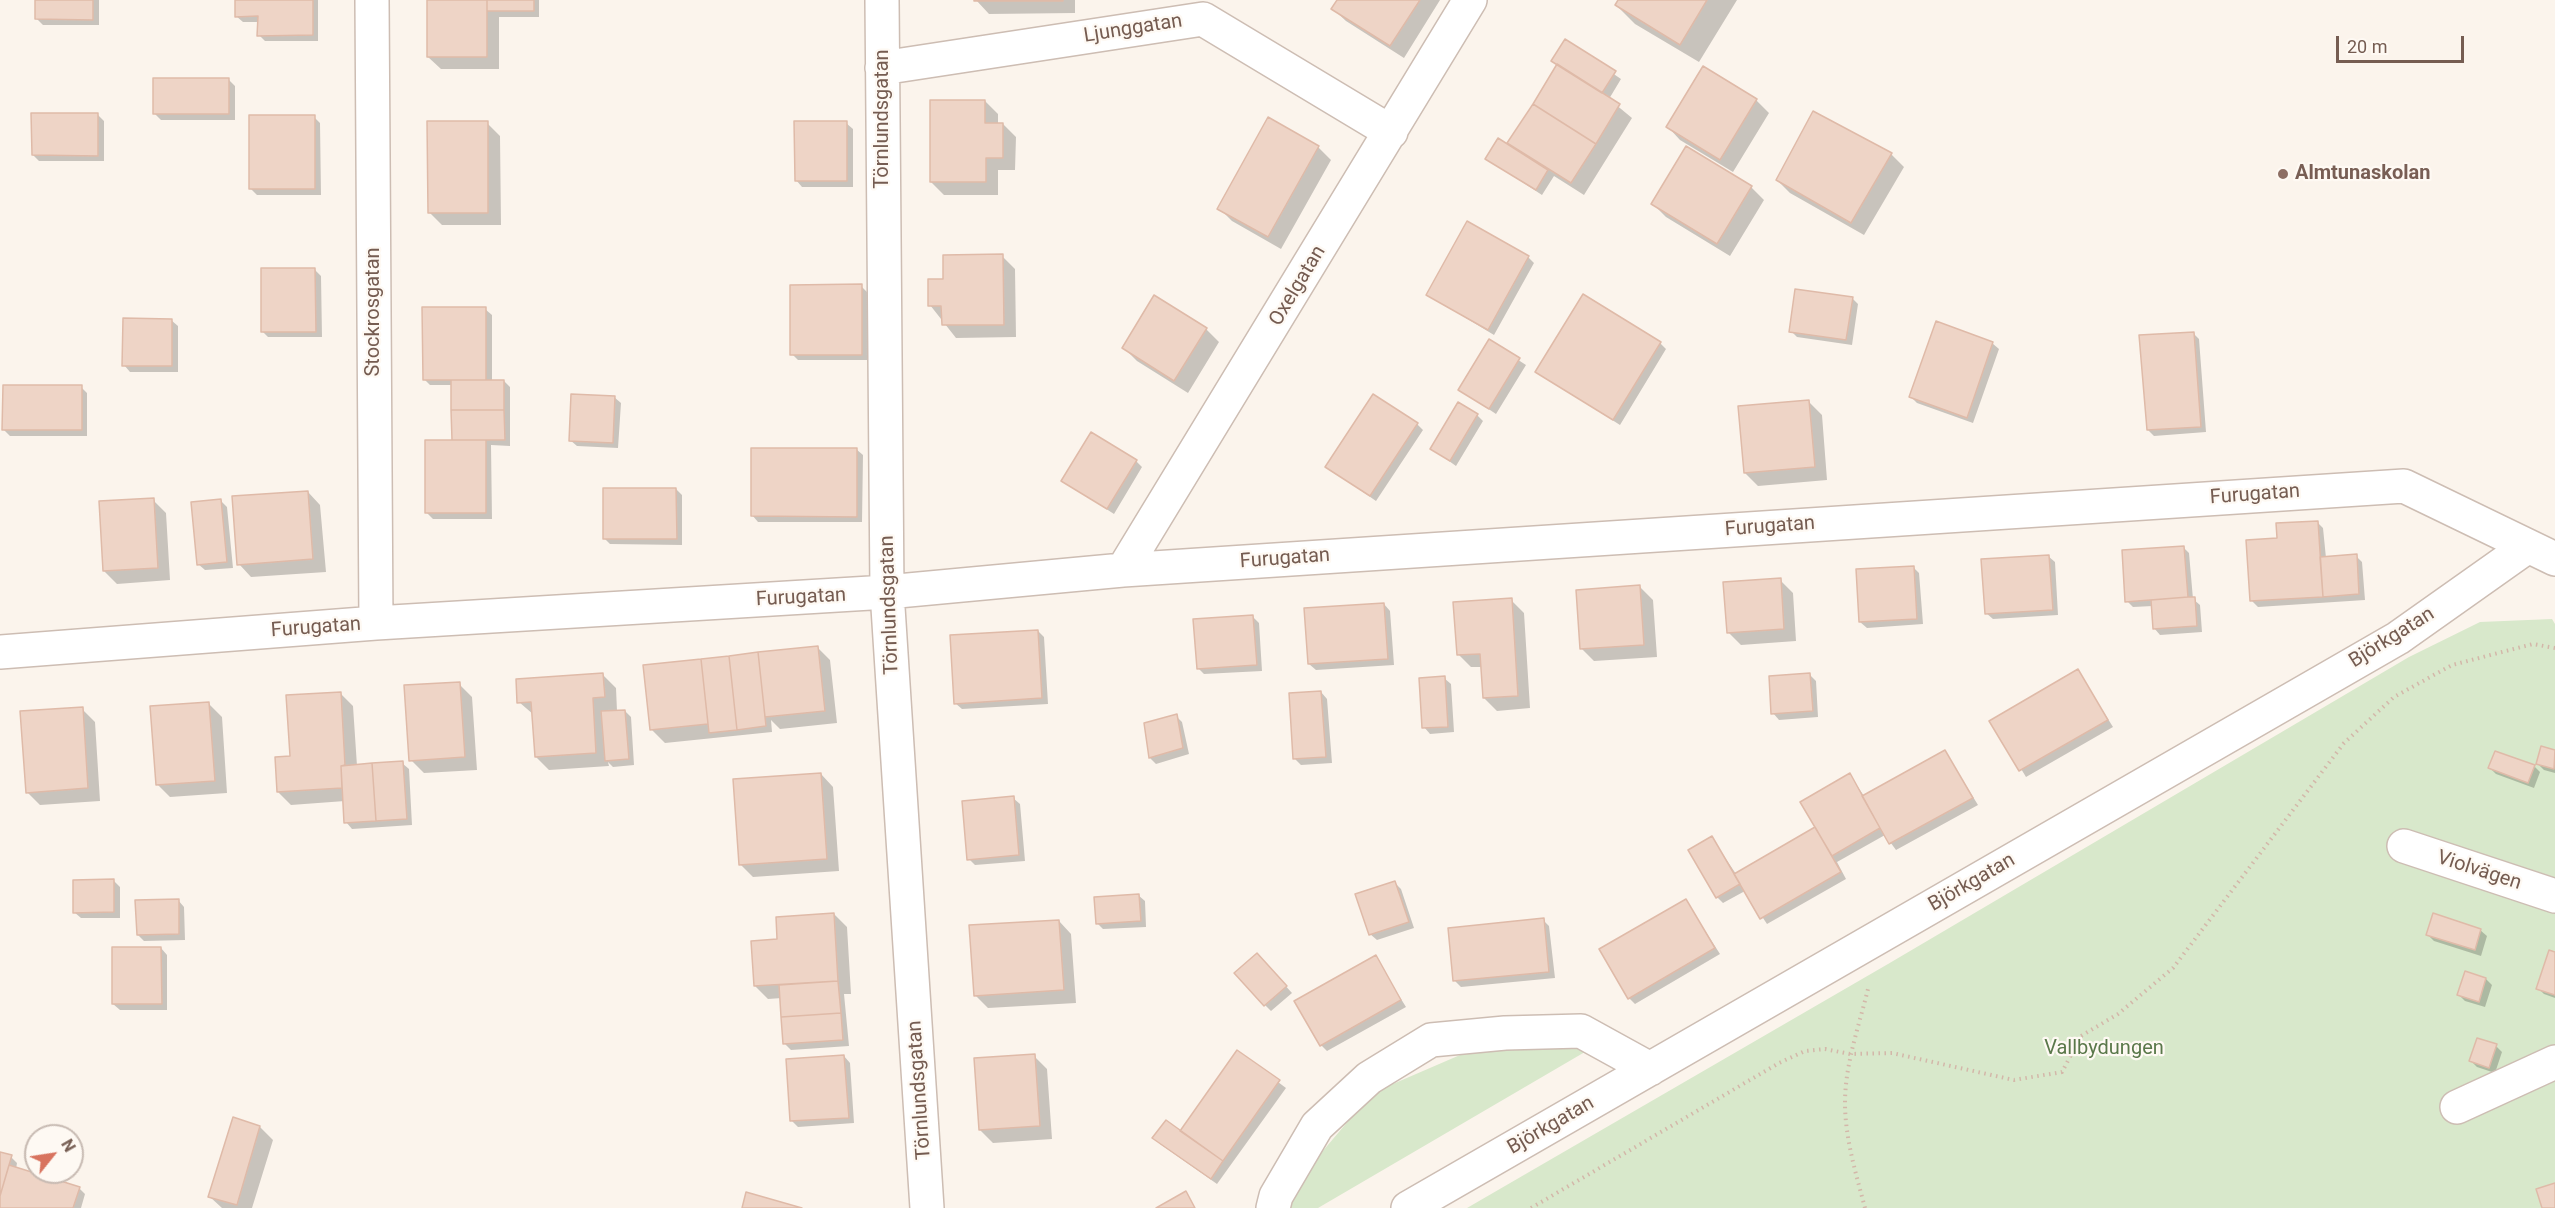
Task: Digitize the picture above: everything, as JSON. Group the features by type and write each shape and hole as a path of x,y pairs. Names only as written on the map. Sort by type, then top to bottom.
{"street":[{"name":"Stockrosgatan","path":"372,0 376,623"},
{"name":"Törnlundsgatan","path":"882,0 887,592 927,1208"},
{"name":"Oxelgatan","path":"1123,570 1470,0"},
{"name":"Ljunggatan","path":"882,68 1203,19 1391,132"},
{"name":"Furugatan","path":"0,652 376,623 887,592 1123,570 2404,486 2541,553"},
{"name":"Björkgatan","path":"1408,1208 2398,638 2541,553"},
{"name":"Violvägen","path":"2404,846 2555,896"},
{"path":"1273,1208 1276,1196 1317,1125 1369,1078 1431,1040 1505,1033 1581,1031 1650,1069"},
{"path":"2457,1107 2555,1062"}],"path":[{"path":"1531,1208 1794,1056 1820,1049 1850,1054 1892,1053 2014,1080 2062,1072 2080,1036 2118,1014 2173,968 2344,744 2394,697 2452,665 2533,644 2555,648"},
{"path":"1859,948 1869,981 1850,1054 1845,1103 1852,1159 1865,1208"}],"green space":[{"name":"Vallbydungen","path":"2552,619 2555,624 2555,1208 1467,1208 1888,964 2409,657 2480,622"},
{"path":"1524,1042 1590,1049 1318,1208 1289,1208 1305,1172 1372,1093 1467,1052"}],"building":[{"path":"35,0 93,0 93,20 35,19"},
{"path":"235,0 313,0 313,35 257,36 258,16 235,17"},
{"path":"427,0 487,0 487,57 427,57"},
{"path":"487,0 534,0 534,11 487,11"},
{"path":"1063,0 1063,1 974,1"},
{"path":"1337,0 1420,0 1390,46 1331,9"},
{"path":"1618,0 1707,0 1680,45 1615,5"},
{"path":"1565,39 1616,71 1602,93 1551,61"},
{"path":"1557,64 1620,104 1596,144 1533,104"},
{"path":"1703,66 1757,99 1720,160 1666,127"},
{"path":"153,78 229,78 229,114 153,114"},
{"path":"930,100 985,100 985,123 1003,123 1003,158 986,158 986,182 930,182"},
{"path":"1533,104 1596,144 1571,183 1507,143"},
{"path":"1813,111 1892,153 1851,223 1776,180"},
{"path":"31,113 98,113 98,156 32,155"},
{"path":"249,115 315,115 315,189 249,189"},
{"path":"1268,117 1319,146 1268,237 1217,209"},
{"path":"427,121 488,121 488,213 428,213"},
{"path":"794,121 847,121 847,181 795,181"},
{"path":"1498,138 1548,170 1536,190 1485,159"},
{"path":"1686,146 1752,186 1717,244 1651,204"},
{"path":"1467,221 1529,256 1488,330 1426,295"},
{"path":"1003,254 1004,325 942,325 941,306 928,306 928,279 943,279 943,255"},
{"path":"261,268 315,268 316,332 261,332"},
{"path":"862,284 862,355 790,355 790,285"},
{"path":"1795,289 1853,297 1846,340 1789,332"},
{"path":"1583,294 1661,342 1613,420 1535,372"},
{"path":"1154,295 1207,328 1174,381 1122,348"},
{"path":"422,307 486,307 486,380 423,380"},
{"path":"123,318 172,319 172,366 122,366"},
{"path":"1936,321 1993,342 1967,418 1909,397"},
{"path":"2194,332 2201,427 2147,430 2139,335"},
{"path":"1489,339 1520,358 1489,409 1458,390"},
{"path":"451,380 504,380 504,410 451,410"},
{"path":"3,385 82,385 82,430 2,430"},
{"path":"571,394 615,396 613,443 569,441"},
{"path":"1373,394 1418,423 1370,496 1325,467"},
{"path":"1809,400 1815,467 1744,473 1738,406"},
{"path":"1458,402 1478,414 1450,461 1430,449"},
{"path":"451,410 504,410 505,440 452,440"},
{"path":"1091,432 1137,460 1107,509 1061,481"},
{"path":"425,440 486,440 486,513 425,513"},
{"path":"751,448 857,448 857,517 751,516"},
{"path":"603,488 676,488 677,539 603,539"},
{"path":"308,491 313,559 237,565 232,496"},
{"path":"154,498 158,568 103,571 99,501"},
{"path":"221,499 227,562 197,565 191,502"},
{"path":"2318,521 2323,597 2250,601 2246,540 2277,538 2276,523"},
{"path":"2184,546 2188,597 2125,602 2122,550"},
{"path":"2357,554 2359,594 2323,597 2320,557"},
{"path":"2049,555 2053,610 1985,614 1981,559"},
{"path":"1914,566 1917,619 1859,622 1856,569"},
{"path":"1781,578 1784,629 1727,633 1723,582"},
{"path":"1640,585 1644,645 1580,649 1576,590"},
{"path":"2195,597 2197,626 2153,629 2151,600"},
{"path":"1512,598 1518,696 1483,698 1480,654 1457,655 1453,602"},
{"path":"1384,603 1388,659 1308,664 1304,608"},
{"path":"1253,615 1257,665 1197,669 1193,619"},
{"path":"1038,630 1042,698 954,704 950,635"},
{"path":"818,646 825,711 765,717 758,652"},
{"path":"758,652 766,726 737,730 729,656"},
{"path":"729,656 737,730 709,733 701,659"},
{"path":"701,659 708,724 650,730 643,665"},
{"path":"2078,669 2108,720 2019,771 1989,721"},
{"path":"603,673 605,697 593,698 596,753 535,757 531,702 517,703 516,679"},
{"path":"1810,673 1813,711 1771,714 1769,676"},
{"path":"1445,676 1448,727 1422,728 1419,678"},
{"path":"460,682 465,757 409,761 404,685"},
{"path":"1321,691 1326,757 1293,759 1289,693"},
{"path":"341,692 345,765 341,766 342,788 277,792 275,757 290,756 286,695"},
{"path":"209,702 215,781 156,785 150,706"},
{"path":"83,707 88,788 26,793 20,711"},
{"path":"625,710 629,759 605,761 601,711"},
{"path":"1177,714 1183,748 1149,758 1144,723"},
{"path":"2541,746 2555,750 2554,769 2536,764"},
{"path":"1945,750 1973,798 1889,844 1862,796"},
{"path":"2495,751 2535,765 2528,783 2488,768"},
{"path":"403,761 407,819 376,821 372,763"},
{"path":"372,763 376,821 344,823 341,766"},
{"path":"821,773 827,859 739,865 733,779"},
{"path":"1850,773 1880,828 1832,856 1800,802"},
{"path":"1014,796 1019,855 967,860 962,801"},
{"path":"1815,827 1841,872 1760,919 1734,874"},
{"path":"1712,836 1740,884 1716,898 1688,850"},
{"path":"114,879 114,912 73,913 73,880"},
{"path":"1395,881 1409,922 1369,935 1355,894"},
{"path":"1139,894 1141,921 1096,924 1094,897"},
{"path":"179,899 179,934 137,935 135,900"},
{"path":"1686,899 1715,948 1628,999 1599,949"},
{"path":"834,913 838,981 754,986 751,941 777,939 776,917"},
{"path":"2433,913 2481,929 2475,950 2426,935"},
{"path":"1544,918 1549,972 1453,981 1448,928"},
{"path":"1059,920 1064,990 974,996 969,925"},
{"path":"112,947 161,947 162,1004 112,1004"},
{"path":"2549,950 2555,952 2555,995 2536,989"},
{"path":"1257,953 1287,986 1264,1006 1234,973"},
{"path":"1376,955 1401,1000 1320,1046 1294,1001"},
{"path":"2465,971 2486,978 2479,1002 2457,995"},
{"path":"838,981 841,1013 781,1017 779,985"},
{"path":"841,1013 843,1040 783,1044 781,1017"},
{"path":"2477,1038 2497,1044 2489,1068 2469,1061"},
{"path":"1237,1050 1280,1080 1223,1161 1180,1131"},
{"path":"1035,1054 1040,1126 979,1130 974,1058"},
{"path":"844,1055 849,1118 790,1121 786,1059"},
{"path":"233,1117 260,1126 237,1205 208,1197"},
{"path":"1166,1120 1223,1161 1211,1179 1152,1138"},
{"path":"0,1152 12,1155 0,1196"},
{"path":"9,1165 24,1170 24,1184 70,1184 80,1187 73,1208 0,1208 0,1196"},
{"path":"2555,1183 2555,1208 2542,1208 2536,1189"},
{"path":"1186,1191 1195,1208 1156,1208"},
{"path":"746,1192 802,1208 742,1208"}],"place":[{"name":"Almtunaskolan","path":"2283,174"}]}
